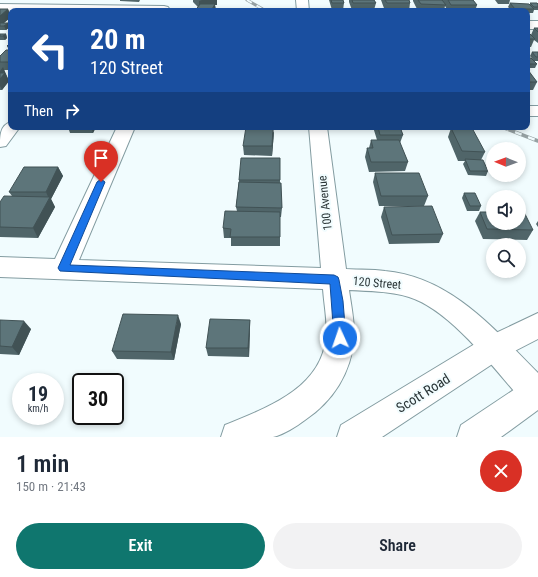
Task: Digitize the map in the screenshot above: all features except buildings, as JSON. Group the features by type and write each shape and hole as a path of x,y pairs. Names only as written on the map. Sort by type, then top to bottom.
{"street":[{"path":"0,8 121,8"},
{"path":"0,142 9,130"},
{"path":"63,268 125,130"},
{"name":"100 Avenue","path":"318,130 334,280"},
{"name":"120 Street","path":"0,267 63,268 386,281 407,285 424,291 440,300 462,316 537,392"},
{"path":"237,437 301,406 328,378 336,360 340,338 338,301 334,280"},
{"path":"493,348 538,325"},
{"name":"Scott Road","path":"353,437 493,348"},
{"path":"473,437 537,392"}],"railway":[{"path":"247,0 261,8"},
{"path":"510,130 538,141"}],"route":[{"path":"101,182 63,268 334,280 338,301 340,338"}]}
